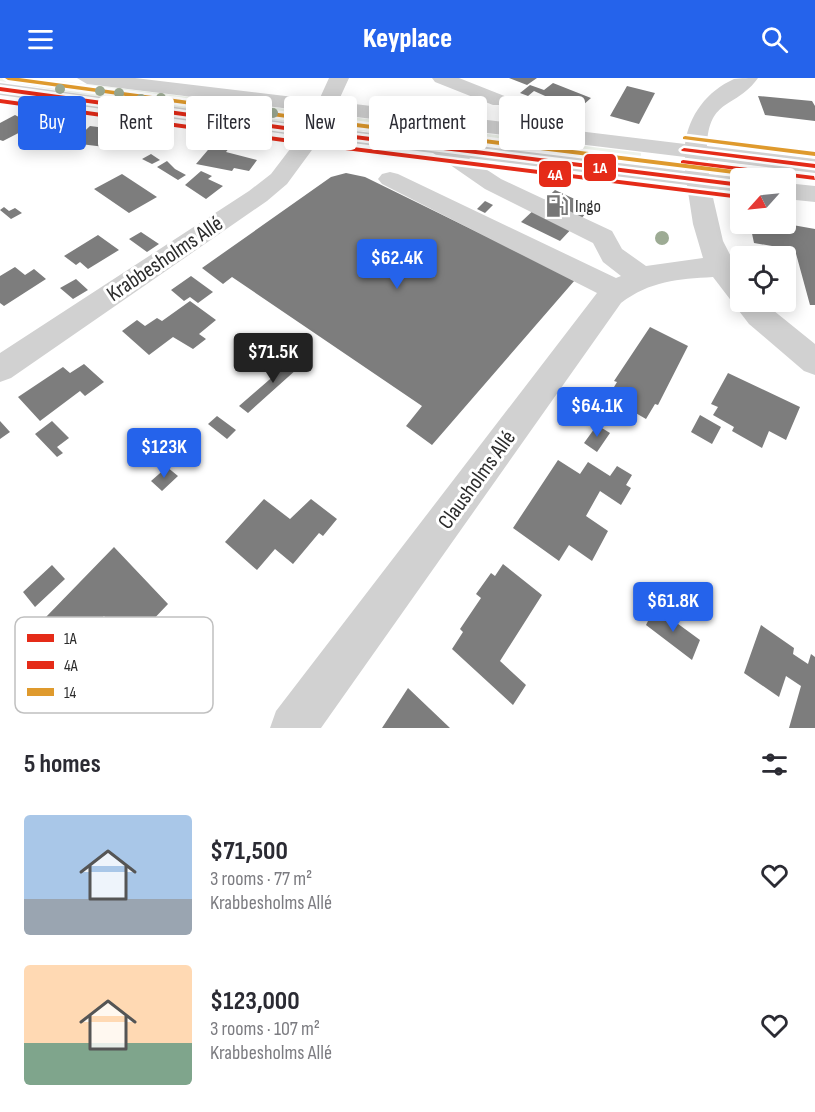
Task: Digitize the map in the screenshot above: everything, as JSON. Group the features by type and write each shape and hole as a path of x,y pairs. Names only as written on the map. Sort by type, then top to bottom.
{"street":[{"path":"87,78 284,102"},
{"path":"331,96 339,78"},
{"path":"442,78 499,101"},
{"path":"730,280 713,253 706,226 696,152 697,131 702,118 748,78"},
{"path":"0,104 10,91 284,128"},
{"path":"357,111 815,166"},
{"name":"Krabbesholms Allé","path":"0,369 258,196 279,179 301,150"},
{"path":"442,150 493,184 603,237 629,284"},
{"path":"462,150 730,184"},
{"path":"390,179 629,284 652,273 721,267"},
{"path":"796,192 815,194"},
{"name":"Clausholms Allé","path":"293,728 629,284"},
{"path":"755,312 815,362"}],"shaded area":[{"path":"0,78 36,78 186,97 186,109 174,107 174,96 98,96 0,81"},
{"path":"272,107 284,109 284,122 272,120"},
{"path":"357,118 369,119 369,131 357,130"},
{"path":"487,134 499,135 499,144 487,143"},
{"path":"585,146 641,153 641,158 560,150 585,150"}],"building":[{"path":"509,78 537,78 527,85"},
{"path":"553,83 591,98 585,103 585,96 545,96 534,91 528,96 520,93 530,85 544,90"},
{"path":"627,86 655,93 639,124 610,116"},
{"path":"758,96 812,101 815,106 815,121 765,115"},
{"path":"15,115 18,117 18,133 3,141 0,140 0,123"},
{"path":"90,126 98,127 98,146 86,145 86,130"},
{"path":"208,150 228,150 226,152 257,160 249,171 234,168 232,171 196,164"},
{"path":"151,154 160,160 152,164 142,159"},
{"path":"167,161 186,175 178,180 157,167"},
{"path":"201,171 212,176 208,179 223,186 206,199 185,185"},
{"path":"346,173 365,177 575,280 432,445 406,426 422,406 232,277 223,284 202,268 331,177"},
{"path":"122,174 157,197 129,213 94,189"},
{"path":"555,190 592,207 560,241 521,222"},
{"path":"485,201 493,205 485,213 477,209"},
{"path":"4,207 9,211 15,208 22,213 11,219 0,210"},
{"path":"796,226 815,229 815,305 810,305 796,246 754,243 752,234 796,234"},
{"path":"141,232 159,244 147,252 129,239"},
{"path":"98,235 119,250 88,269 80,262 76,265 64,256"},
{"path":"15,267 25,275 34,269 46,279 4,306 0,303 0,276"},
{"path":"191,276 213,292 198,303 190,297 184,301 171,290"},
{"path":"76,279 88,290 73,299 60,288"},
{"path":"190,301 216,320 199,334 206,339 193,349 173,337 149,355 122,331 137,320 145,326 157,318 162,321"},
{"path":"650,327 688,346 658,405 655,404 646,419 608,397 617,382 614,381"},
{"path":"299,354 307,360 248,413 239,406"},
{"path":"84,364 104,382 85,396 80,391 40,421 18,397 63,367 70,373"},
{"path":"728,373 800,407 786,440 769,431 762,448 732,431 734,427 713,415 718,407 711,404"},
{"path":"700,415 721,427 712,444 691,432"},
{"path":"217,416 236,430 227,439 208,424"},
{"path":"0,421 10,432 0,439"},
{"path":"52,421 69,438 57,447 63,453 57,457 35,434"},
{"path":"597,425 610,433 597,452 584,443"},
{"path":"558,460 580,474 588,462 610,476 617,466 632,475 626,485 631,488 621,505 600,491 586,516 608,531 592,561 569,545 559,561 513,528"},
{"path":"167,467 178,476 162,491 151,481"},
{"path":"264,499 290,519 311,499 337,519 323,536 319,533 293,564 275,549 257,570 225,542"},
{"path":"114,547 168,604 156,617 46,617"},
{"path":"503,564 542,595 500,661 526,685 513,705 452,649 463,632 460,629 481,598 476,594 491,573 495,576"},
{"path":"52,565 65,579 35,607 23,592"},
{"path":"655,607 700,640 692,660 646,625"},
{"path":"761,625 794,648 793,654 808,664 811,654 815,657 815,728 789,728 801,686 786,676 779,697 744,673"},
{"path":"408,688 450,728 382,728"}],"transit line":[{"name":"14","path":"8,78 316,120 730,172"},
{"name":"1A","path":"0,89 314,132 730,184"},
{"name":"4A","path":"0,101 313,144 730,196"},
{"name":"14","path":"685,138 815,154"},
{"name":"1A","path":"684,150 815,166"},
{"name":"4A","path":"683,162 814,178"}],"place":[{"name":"Ingo","path":"557,206"}]}
